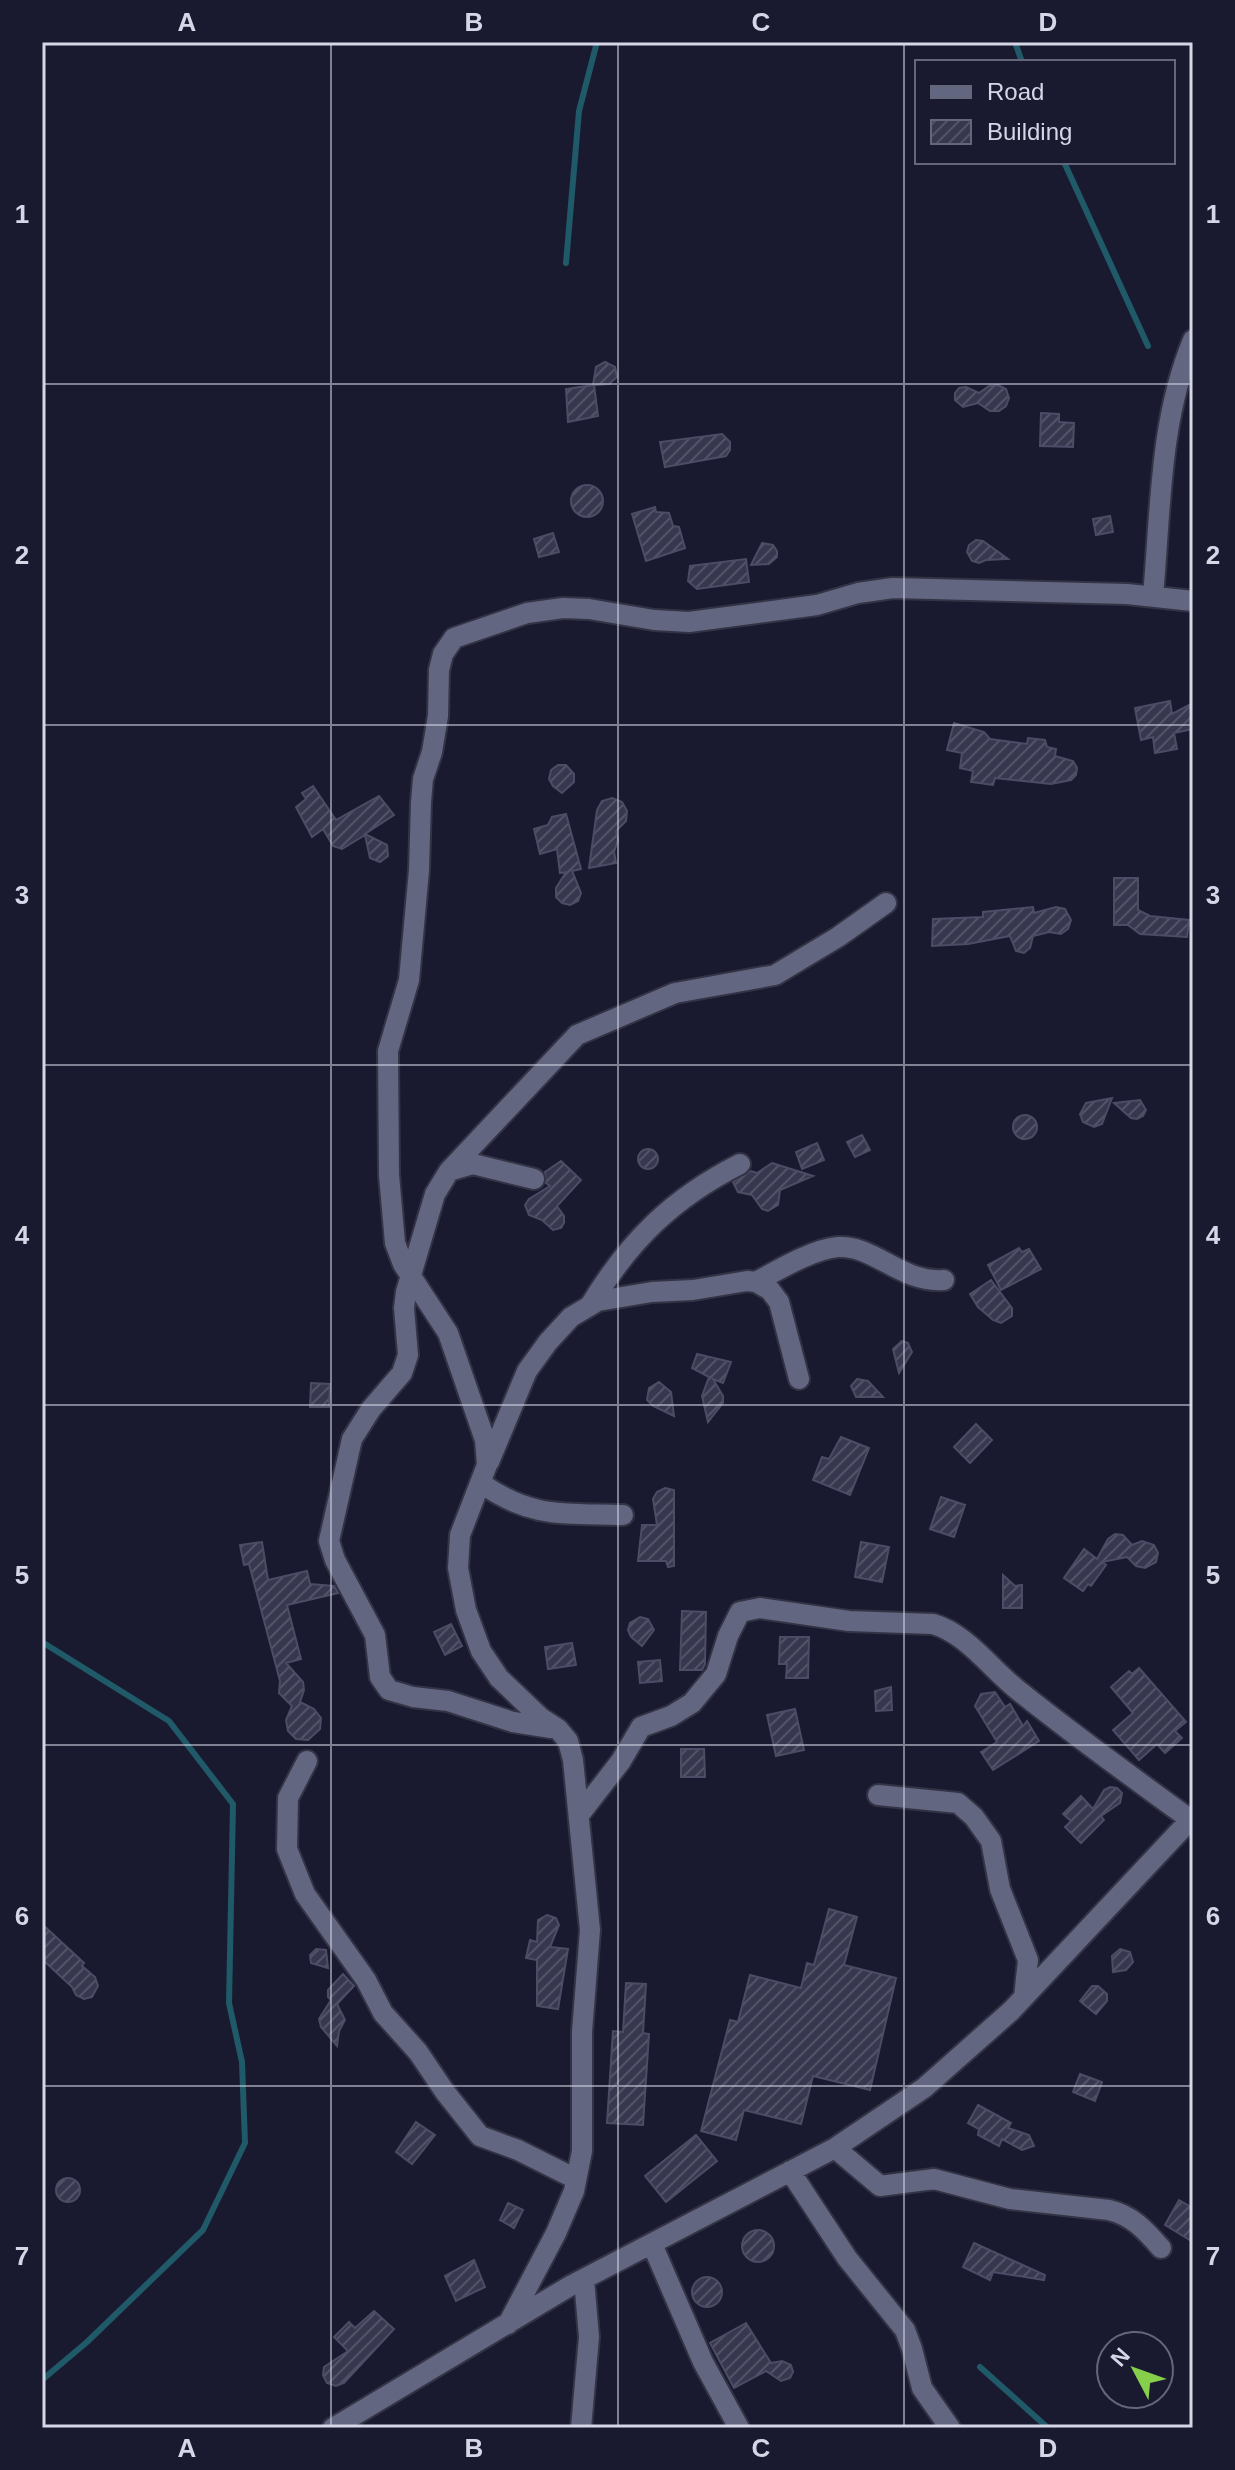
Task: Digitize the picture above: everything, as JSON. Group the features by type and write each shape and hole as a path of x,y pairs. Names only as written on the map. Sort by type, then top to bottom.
{"street":[{"path":"1153,596 1163,452 1172,401 1193,340"},
{"path":"623,1515 542,1511 517,1506 484,1474 485,1440 448,1333 403,1264 395,1243 389,1175 388,1051 409,980 423,779 432,752 441,662 447,645 454,638 527,613 563,608 689,622 817,605 858,593 893,588 1153,596 1193,601"},
{"path":"558,1729 513,1722 448,1701 413,1697 389,1690 380,1677 375,1635 335,1560 329,1541 352,1439 371,1409 402,1373 408,1355 404,1308 406,1292 435,1194 449,1171 577,1035 675,993 775,975 838,937 886,903"},
{"path":"449,1171 473,1164 534,1179"},
{"path":"508,2324 556,2233 574,2191 582,2151 582,2032 590,1930 573,1760 568,1741 499,1678 481,1651 466,1610 458,1568 460,1535 469,1507 496,1450 511,1404 527,1371 548,1342 563,1325 591,1304 622,1256 660,1216 703,1183 740,1164"},
{"path":"756,1282 838,1247 862,1251 914,1278 944,1280"},
{"path":"591,1304 652,1292 756,1282 770,1290 779,1302 799,1379"},
{"path":"333,2428 584,2279 835,2148 924,2088 1024,1997 1192,1818 1078,1739 945,1627 849,1621 760,1608 740,1612 728,1636 716,1674 692,1703 671,1716 641,1727 621,1761 579,1815"},
{"path":"307,1761 288,1798 287,1849 305,1894 366,1980 383,2013 418,2052 480,2136 518,2150 576,2179"},
{"path":"878,1795 958,1803 974,1817 991,1841 1000,1889 1028,1960 1024,1997"},
{"path":"835,2148 880,2186 934,2179 1010,2199 1109,2210 1137,2222 1161,2248"},
{"path":"790,2171 847,2258 905,2330 922,2388 950,2428"},
{"path":"652,2244 703,2362 739,2428"},
{"path":"581,2428 589,2337 584,2279"}],"building":[{"path":"605,362 615,367 617,377 609,384 594,385 598,416 568,422 566,389 593,385 596,367"},
{"path":"998,385 1006,389 1009,398 1006,406 999,411 990,411 978,403 963,407 955,400 959,388 966,387 979,393 989,386"},
{"path":"1041,413 1059,414 1059,422 1074,423 1073,447 1040,446"},
{"path":"722,434 730,442 726,456 665,467 660,442"},
{"path":"587,485 598,490 603,501 598,512 587,517 576,512 571,501 576,490"},
{"path":"655,507 656,512 669,513 673,526 679,527 685,548 646,561 632,514"},
{"path":"1110,516 1113,532 1096,535 1093,519"},
{"path":"553,533 559,552 539,557 534,539"},
{"path":"976,540 983,541 1008,559 972,561 967,552 969,545"},
{"path":"762,543 773,545 777,557 769,564 751,565"},
{"path":"746,559 749,582 697,589 688,581 690,566"},
{"path":"1170,701 1172,714 1193,703 1193,729 1174,733 1177,749 1155,753 1153,737 1141,740 1135,708"},
{"path":"954,723 984,732 990,739 1027,744 1028,738 1045,740 1047,747 1056,749 1055,756 1073,761 1077,768 1076,775 1071,780 1051,784 995,778 993,785 971,782 973,771 960,768 962,753 947,750"},
{"path":"558,765 566,765 574,774 574,782 562,793 549,779 551,770"},
{"path":"313,786 336,820 379,796 394,815 365,834 387,845 388,856 380,862 370,858 365,835 342,849 333,846 323,829 312,837 296,807 306,799 302,793"},
{"path":"612,798 622,802 627,811 626,821 616,831 616,863 589,868 597,810 602,801"},
{"path":"566,814 581,869 572,871 581,893 578,901 570,905 556,897 556,888 566,872 560,873 557,849 540,854 534,829 548,825 552,817"},
{"path":"1114,878 1138,878 1138,910 1150,916 1189,920 1187,937 1140,934 1128,925 1114,925"},
{"path":"1033,907 1034,913 1056,907 1065,909 1071,920 1068,929 1061,934 1049,932 1033,936 1030,948 1024,953 1016,951 1010,936 968,944 932,946 933,919 983,917 983,912"},
{"path":"1112,1098 1102,1124 1094,1127 1083,1122 1080,1114 1086,1103"},
{"path":"1140,1100 1146,1110 1137,1119 1131,1118 1114,1103"},
{"path":"1025,1115 1034,1118 1037,1127 1034,1136 1025,1139 1016,1136 1013,1127 1016,1118"},
{"path":"862,1135 870,1150 855,1157 847,1142"},
{"path":"817,1143 824,1160 802,1169 796,1152"},
{"path":"648,1149 655,1152 658,1159 655,1166 648,1169 641,1166 638,1159 641,1152"},
{"path":"561,1161 581,1180 557,1206 564,1216 564,1223 561,1228 553,1230 542,1220 529,1215 525,1205 550,1186 546,1183 545,1172"},
{"path":"772,1163 813,1176 780,1190 778,1205 768,1211 762,1209 752,1195 738,1192 733,1182 751,1171 757,1173"},
{"path":"1019,1248 1022,1252 1029,1249 1041,1269 1001,1290 988,1265"},
{"path":"991,1280 1012,1308 1012,1316 1001,1323 978,1307 970,1294"},
{"path":"902,1341 908,1343 912,1352 899,1373 893,1349"},
{"path":"697,1354 731,1362 723,1383 713,1379 723,1396 723,1403 708,1422 702,1396 709,1377 692,1368"},
{"path":"857,1379 868,1381 883,1397 856,1397 851,1386"},
{"path":"659,1382 671,1392 674,1416 647,1400 649,1388"},
{"path":"311,1383 330,1384 329,1407 310,1407"},
{"path":"976,1424 992,1440 970,1463 954,1447"},
{"path":"841,1437 869,1448 850,1495 813,1480 822,1457 829,1459"},
{"path":"665,1488 674,1490 674,1566 668,1567 666,1561 638,1561 642,1525 657,1525 653,1499 657,1492"},
{"path":"941,1497 965,1505 954,1537 930,1529"},
{"path":"1115,1534 1123,1535 1132,1545 1142,1541 1154,1545 1158,1553 1156,1562 1145,1568 1136,1566 1127,1557 1102,1562 1106,1565 1091,1586 1088,1584 1083,1591 1064,1578 1084,1549 1097,1559 1108,1539"},
{"path":"262,1542 268,1580 307,1571 310,1584 334,1586 338,1593 287,1605 301,1659 286,1663 303,1682 300,1702 314,1709 321,1718 320,1729 308,1740 296,1739 288,1731 286,1720 292,1706 279,1693 280,1681 249,1564 244,1565 240,1545"},
{"path":"861,1542 889,1547 882,1582 855,1577"},
{"path":"1003,1575 1015,1586 1022,1585 1022,1608 1003,1608"},
{"path":"682,1611 706,1612 705,1664 702,1670 680,1670"},
{"path":"640,1617 648,1619 654,1630 642,1646 628,1630 630,1623"},
{"path":"451,1624 462,1646 445,1655 434,1632"},
{"path":"780,1637 809,1637 808,1678 786,1678 787,1664 779,1664"},
{"path":"572,1643 576,1665 548,1669 545,1647"},
{"path":"660,1660 662,1681 640,1683 638,1662"},
{"path":"1139,1668 1186,1722 1175,1731 1182,1738 1165,1753 1157,1744 1139,1760 1113,1730 1133,1713 1111,1687 1129,1671 1132,1674"},
{"path":"891,1687 892,1710 876,1711 875,1691"},
{"path":"995,1692 1005,1707 1010,1704 1023,1726 1027,1721 1039,1741 993,1770 981,1752 997,1742 975,1706 981,1694"},
{"path":"795,1709 804,1750 776,1756 767,1715"},
{"path":"681,1749 704,1749 705,1777 681,1777"},
{"path":"1110,1787 1122,1793 1120,1803 1101,1816 1104,1820 1081,1843 1065,1827 1071,1821 1063,1814 1081,1796 1093,1809 1104,1790"},
{"path":"829,1909 857,1917 844,1965 896,1978 870,2090 813,2076 801,2124 744,2110 736,2140 701,2131 730,2020 738,2022 750,1975 801,1988 807,1963 814,1965"},
{"path":"547,1915 556,1918 559,1925 550,1947 568,1949 558,2009 537,2006 537,1960 526,1958 530,1940 537,1942 538,1920"},
{"path":"42,1924 95,1977 98,1986 92,1997 84,1999 76,1995 72,1987 42,1959"},
{"path":"316,1949 326,1950 328,1968 311,1963 310,1955"},
{"path":"1120,1949 1130,1952 1133,1962 1126,1970 1113,1972 1112,1956"},
{"path":"343,1974 354,1986 337,2004 345,2020 339,2031 337,2046 321,2027 319,2019 331,2000 328,1990"},
{"path":"626,1983 646,1984 643,2033 649,2034 643,2125 607,2123 613,2031 623,2032"},
{"path":"1092,1986 1098,1986 1107,1994 1107,2001 1096,2014 1080,2001"},
{"path":"1080,2074 1102,2082 1095,2101 1073,2092"},
{"path":"978,2105 1011,2123 1008,2128 1029,2135 1034,2146 1022,2150 1002,2139 999,2146 978,2135 979,2129 968,2123"},
{"path":"416,2122 435,2135 412,2164 396,2152"},
{"path":"696,2135 717,2161 666,2202 645,2176"},
{"path":"68,2178 79,2185 80,2190 73,2201 68,2202 57,2195 56,2190 63,2179"},
{"path":"1179,2200 1193,2208 1193,2242 1165,2225"},
{"path":"508,2203 523,2210 514,2228 500,2220"},
{"path":"758,2230 769,2235 774,2246 769,2257 758,2262 747,2257 742,2246 747,2235"},
{"path":"974,2243 1045,2275 1044,2280 993,2272 990,2280 963,2267"},
{"path":"474,2260 485,2287 456,2301 445,2276"},
{"path":"707,2277 718,2281 722,2292 718,2303 707,2307 696,2303 692,2292 696,2281"},
{"path":"374,2311 394,2329 344,2383 336,2386 327,2383 323,2375 324,2367 348,2351 334,2337 349,2322 355,2328"},
{"path":"746,2323 771,2363 782,2361 791,2365 793,2372 790,2378 781,2381 766,2371 734,2388 710,2343"}],"waterway":[{"path":"566,263 579,111 597,42"},
{"path":"1015,42 1021,60"},
{"path":"1065,164 1148,346"},
{"path":"42,1642 169,1721 233,1804 229,2003 242,2062 245,2143 203,2230 87,2342 42,2380"},
{"path":"980,2367 1048,2428"}]}
